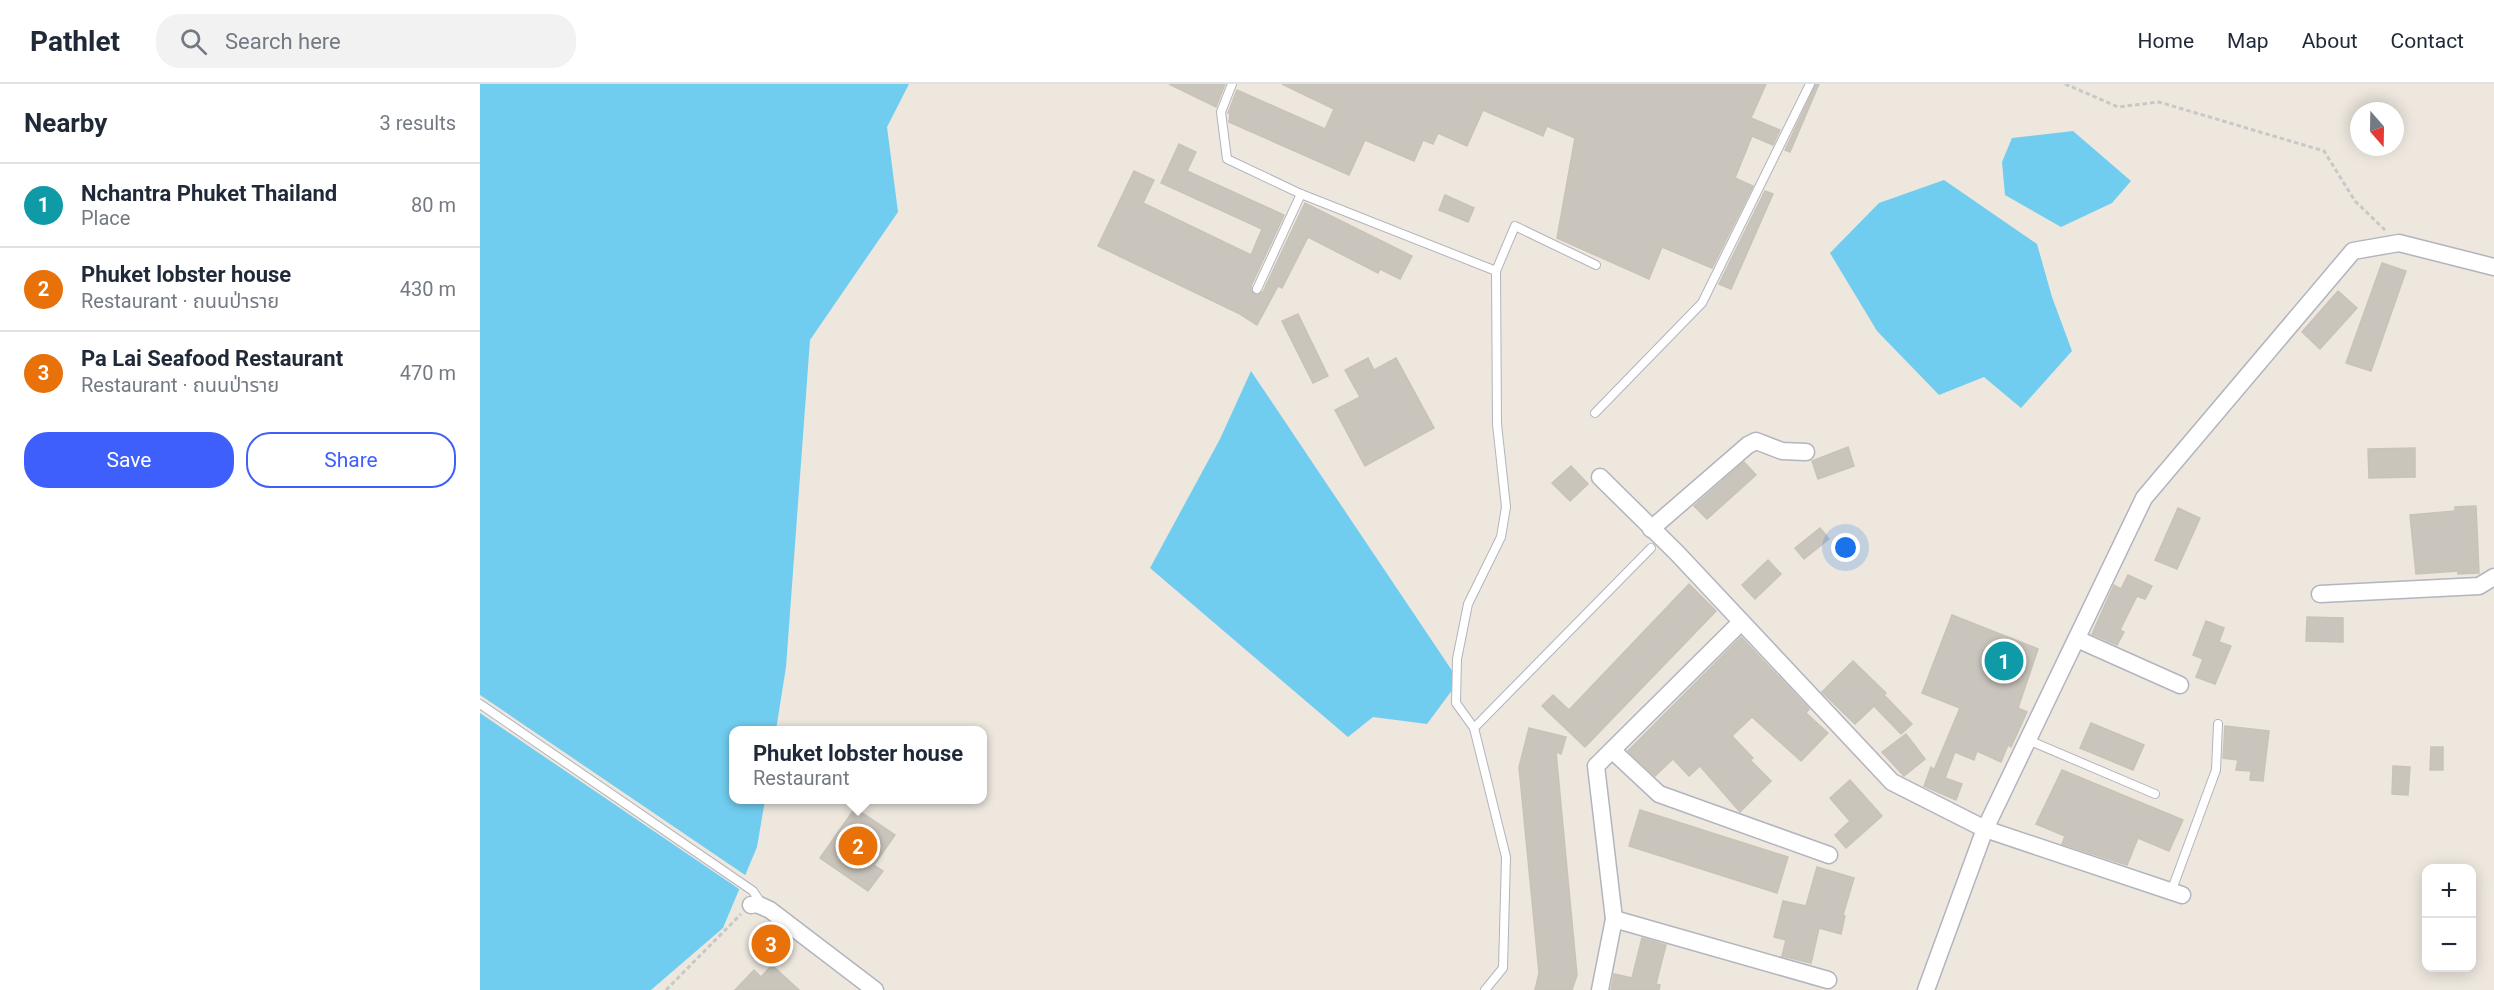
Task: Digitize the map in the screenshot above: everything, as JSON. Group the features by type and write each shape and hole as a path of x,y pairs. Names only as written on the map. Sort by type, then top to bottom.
{"street":[{"path":"1926,990 1985,829 2144,498 2353,251 2399,243 2494,267"},
{"path":"1651,529 1748,445 1756,441 1782,451 1806,452"},
{"path":"1600,477 1677,553 1892,782 1985,829 2176,893"},
{"path":"2320,594 2479,586 2494,577"},
{"path":"1600,990 1614,919 1596,766 1735,628"},
{"path":"2078,639 2180,685"},
{"path":"1613,750 1659,794 1829,855"},
{"path":"757,906 875,990"},
{"path":"1614,919 1828,980"}],"lane":[{"path":"1232,84 1221,112 1227,159 1301,194 1496,271"},
{"path":"1595,413 1702,303 1810,84"},
{"path":"1257,289 1301,194"},
{"path":"1485,990 1503,968 1506,857 1474,728 1456,703 1457,659 1468,604 1501,537 1506,507 1497,424 1496,271 1515,226 1596,265"},
{"path":"1474,728 1651,548"},
{"path":"480,704 753,891 757,906"},
{"path":"2176,893 2216,770 2218,724"},
{"path":"2028,740 2155,794"}],"path":[{"path":"2065,84 2118,106 2159,102 2324,151 2355,201 2399,243"},
{"path":"666,990 757,906"}],"water":[{"path":"480,84 909,84 887,127 898,212 810,340 786,667 777,726 729,726 729,804 764,804 757,847 723,928 651,990 480,990"},
{"path":"2073,131 2131,181 2112,203 2061,227 2005,195 2002,162 2012,138"},
{"path":"1944,180 2037,244 2052,297 2072,351 2021,408 1984,377 1939,395 1877,331 1830,253 1879,203"},
{"path":"1251,371 1459,681 1427,724 1373,717 1348,737 1150,568 1220,439"}],"pier":[{"path":"480,695 748,877 742,891 480,713"}],"building":[{"path":"1169,84 1225,84 1216,107"},
{"path":"1282,84 1766,84 1751,118 1780,130 1773,145 1752,136 1735,178 1753,186 1712,268 1662,247 1649,279 1557,238 1575,138 1547,126 1543,136 1483,110 1467,146 1438,133 1433,144 1423,140 1414,161 1365,140 1349,175 1229,122 1230,114 1228,113 1237,90 1325,129 1334,109"},
{"path":"1816,84 1819,84 1790,152 1785,150"},
{"path":"1179,144 1196,152 1187,171 1284,215 1251,286 1254,294 1263,292 1305,203 1412,256 1400,279 1380,269 1378,273 1308,237 1282,288 1278,286 1257,325 1240,314 1098,246 1134,171 1154,180 1143,203 1251,255 1262,229 1161,183"},
{"path":"1765,191 1773,194 1731,289 1719,284"},
{"path":"1445,195 1474,208 1468,222 1439,210"},
{"path":"2382,263 2406,271 2371,371 2346,363"},
{"path":"2338,291 2357,308 2320,349 2302,332"},
{"path":"1298,314 1328,376 1313,383 1282,321"},
{"path":"1368,358 1374,370 1396,358 1434,428 1365,466 1335,410 1360,397 1345,370"},
{"path":"1848,447 1854,466 1818,479 1812,461"},
{"path":"2415,448 2415,477 2369,478 2368,449"},
{"path":"1744,462 1756,475 1707,519 1694,506"},
{"path":"1571,466 1588,484 1570,501 1552,483"},
{"path":"2476,506 2479,573 2458,574 2458,571 2416,574 2410,515 2455,511 2455,507"},
{"path":"2178,508 2200,518 2177,569 2155,560"},
{"path":"1820,528 1829,539 1804,559 1795,548"},
{"path":"1768,560 1781,574 1755,599 1742,585"},
{"path":"2128,575 2152,586 2145,599 2137,596 2120,630 2124,632 2117,645 2092,634 2114,585 2121,589"},
{"path":"1689,584 1716,611 1585,747 1542,706 1553,695 1569,710"},
{"path":"1952,615 2038,649 2018,708 2027,712 2011,747 2008,745 2001,762 1977,751 1974,760 1955,752 1945,778 1962,784 1956,800 1924,786 1931,767 1934,770 1960,708 1922,693"},
{"path":"2307,617 2343,618 2343,642 2306,641"},
{"path":"2206,621 2224,628 2219,642 2231,646 2215,684 2196,677 2203,659 2193,655"},
{"path":"1741,637 1809,709 1806,713 1828,733 1801,761 1752,717 1732,736 1753,758 1750,760 1771,781 1740,812 1700,766 1689,776 1673,759 1655,776 1628,751"},
{"path":"1853,661 1886,693 1884,695 1912,724 1901,734 1874,706 1855,724 1822,692"},
{"path":"2091,723 2144,745 2133,770 2080,748"},
{"path":"2225,726 2269,731 2263,781 2250,780 2251,771 2236,770 2238,760 2223,758"},
{"path":"1529,728 1566,737 1561,754 1556,752 1577,975 1572,990 1535,990 1539,973 1519,767"},
{"path":"1906,734 1925,759 1904,776 1882,752"},
{"path":"2431,747 2443,747 2443,770 2430,770"},
{"path":"2393,766 2410,767 2408,795 2392,794"},
{"path":"2062,770 2183,820 2169,851 2138,838 2127,865 2062,844 2065,836 2036,824"},
{"path":"1850,780 1882,816 1846,848 1835,835 1850,821 1830,798"},
{"path":"855,808 895,835 874,865 883,871 868,891 820,858"},
{"path":"1640,810 1788,857 1777,893 1629,846"},
{"path":"1817,867 1854,878 1843,915 1845,916 1841,934 1819,928 1811,963 1782,956 1786,940 1774,937 1783,901 1806,906"},
{"path":"1642,938 1666,945 1656,984 1660,985 1659,990 1611,990 1614,974 1632,978"},
{"path":"772,965 799,990 735,990 754,970 761,977"}],"place":[{"name":"Nchantra Phuket Thailand","path":"2004,661"},
{"name":"Phuket lobster house","path":"858,846"},
{"name":"Pa Lai Seafood Restaurant","path":"771,944"}]}
